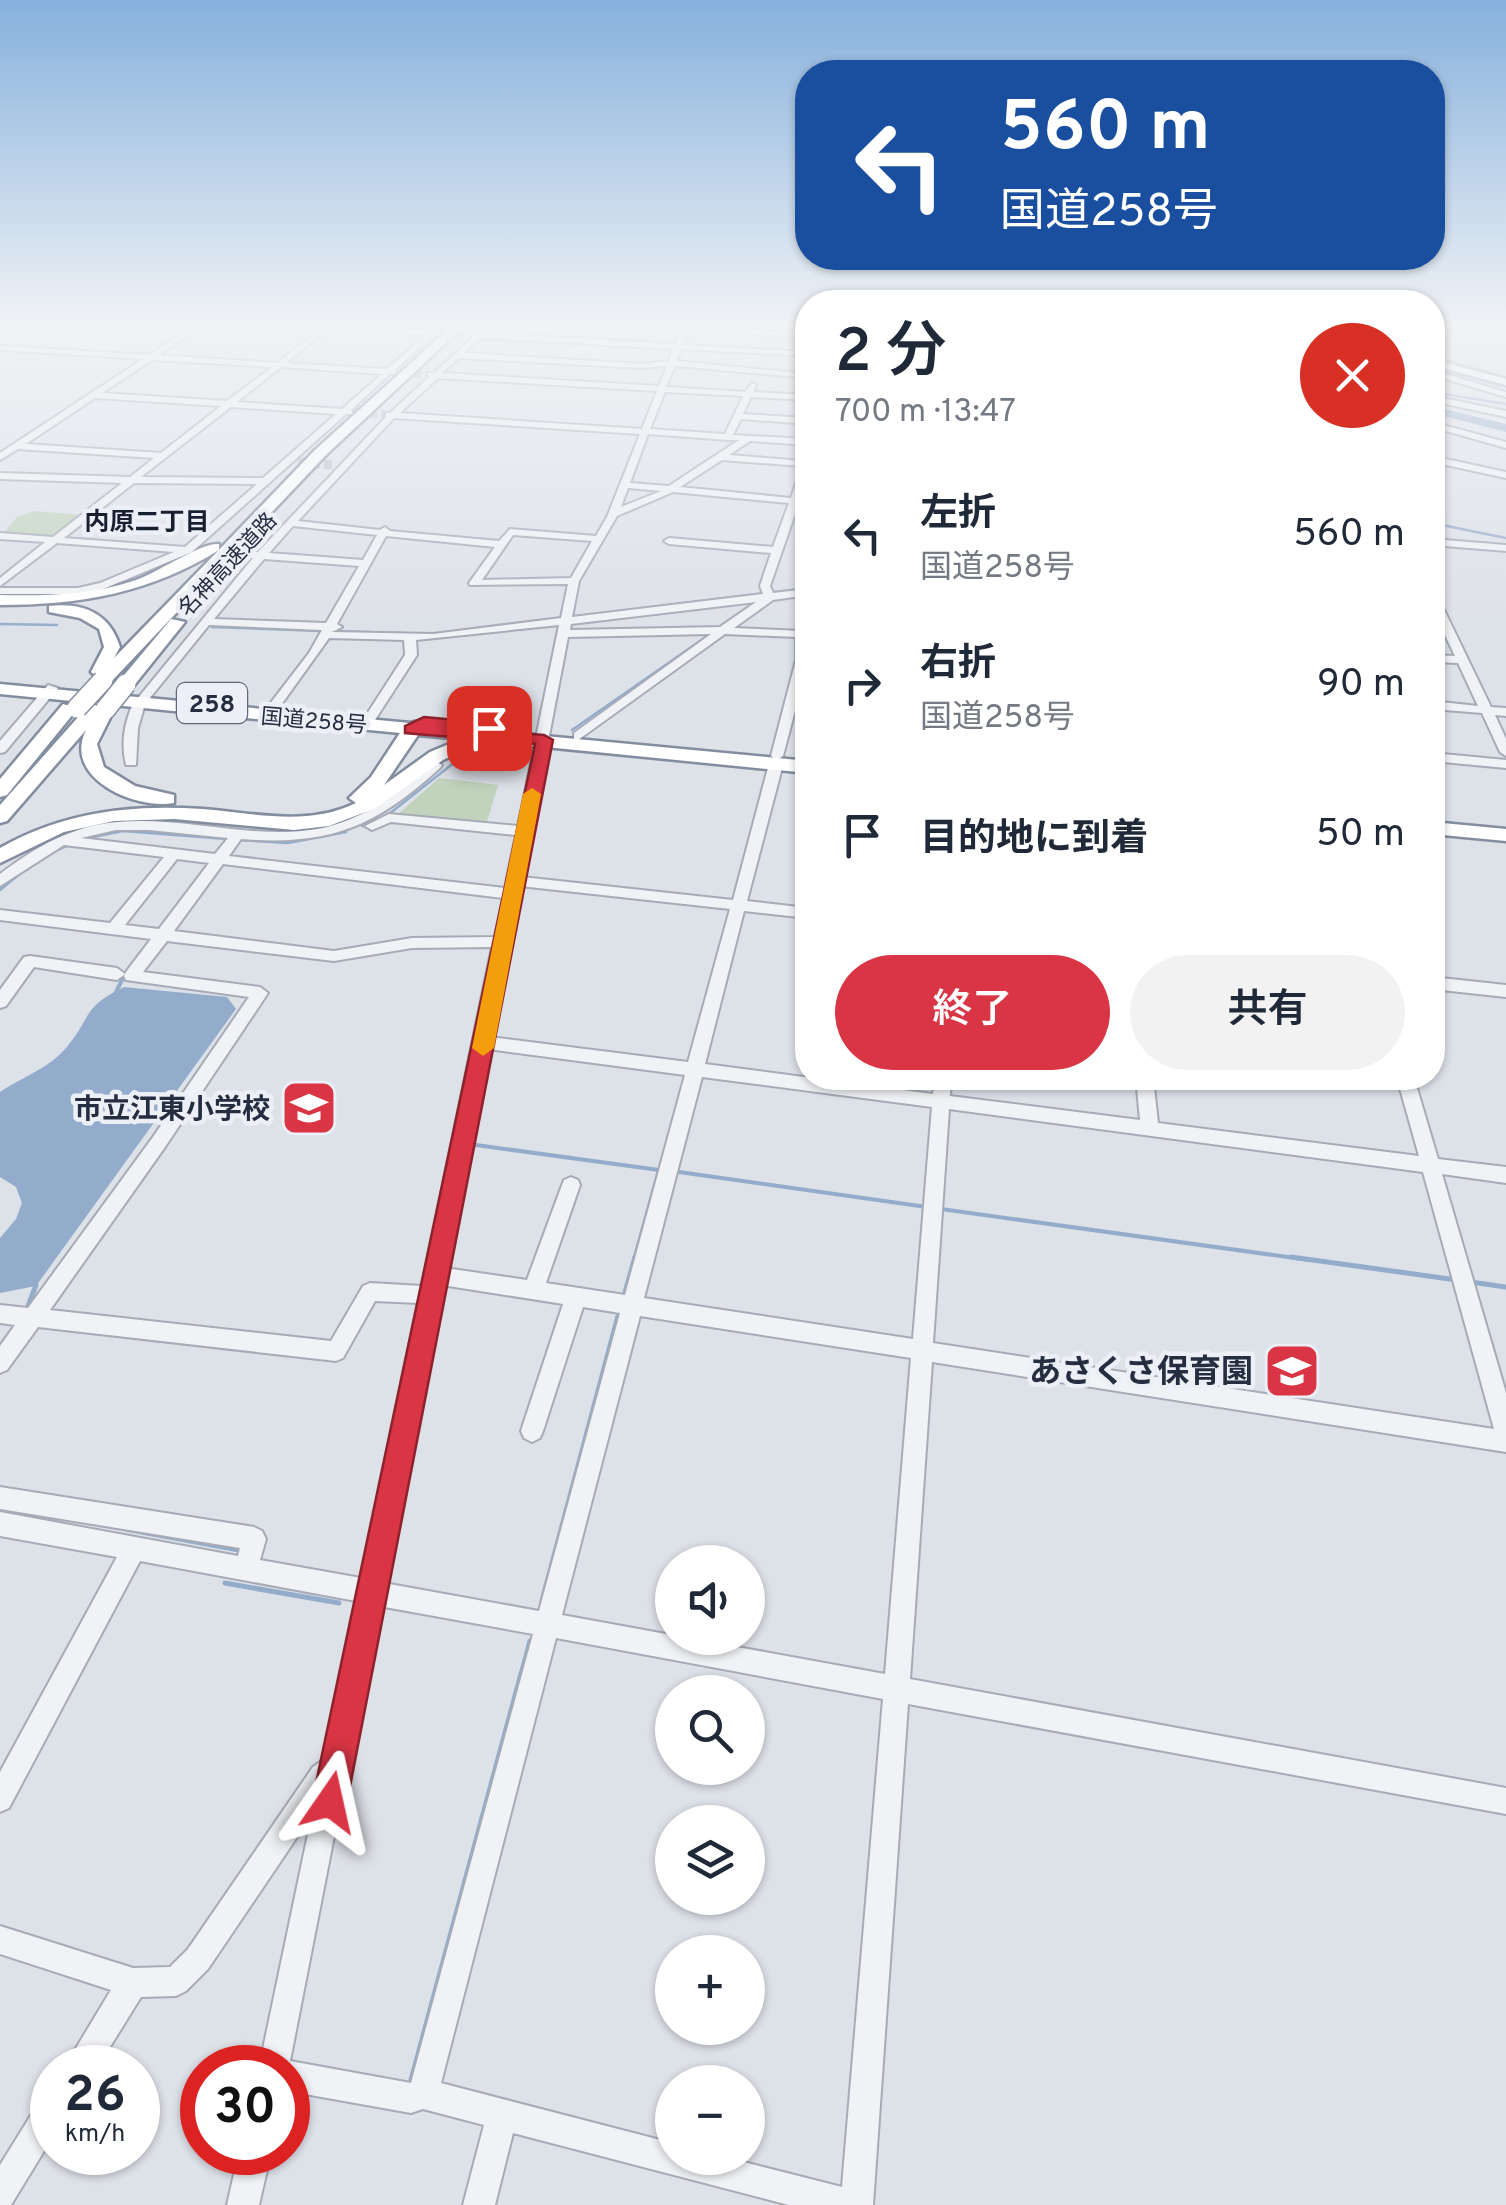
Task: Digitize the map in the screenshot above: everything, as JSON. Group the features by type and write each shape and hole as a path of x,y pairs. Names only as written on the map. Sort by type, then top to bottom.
{"highway":[{"path":"0,603 99,596 177,569 231,534 337,429"},
{"name":"名神高速道路","path":"0,818 86,709 339,429"},
{"name":"名神高速道路","path":"110,682 360,429"},
{"path":"0,603 74,611 100,622 110,634 110,682 86,709 90,762 111,784 144,794 306,814 356,800 381,780 421,728 431,750 428,766"},
{"name":"国道258号","path":"0,686 333,722 795,759"},
{"name":"国道258号","path":"142,700 371,717 421,728 500,737 578,736 795,764"},
{"name":"名神高速道路","path":"0,792 86,709"},
{"path":"333,722 369,734 382,746 386,760 381,780"},
{"path":"0,857 61,824 120,811 299,824 332,820 380,800 449,748 500,737"},
{"path":"1445,820 1506,825"},
{"path":"1445,829 1506,835"}],"street":[{"path":"0,457 42,429"},
{"path":"0,583 197,429"},
{"path":"0,591 78,591 102,586 194,550 266,481 334,429"},
{"path":"131,762 129,740 142,700 338,465 374,429"},
{"path":"611,429 795,441"},
{"path":"728,437 732,429"},
{"path":"1450,429 1506,444"},
{"path":"279,2045 546,737 574,582 613,514 645,431"},
{"path":"613,514 667,492 748,438"},
{"path":"17,446 162,456"},
{"path":"719,457 795,462"},
{"path":"1445,462 1506,475"},
{"path":"0,476 85,483 266,481"},
{"path":"624,485 794,501"},
{"path":"769,594 765,586 795,498"},
{"path":"291,522 502,544"},
{"path":"272,708 326,631 385,530"},
{"path":"574,582 474,583 510,532 600,538"},
{"path":"0,536 194,550"},
{"path":"668,542 778,550"},
{"path":"1445,543 1506,548"},
{"path":"244,554 364,563"},
{"path":"207,622 410,638 795,593"},
{"path":"578,736 769,594"},
{"path":"568,622 795,634"},
{"path":"1445,623 1506,752"},
{"path":"326,631 446,633"},
{"path":"371,717 411,654 410,638"},
{"path":"1445,659 1463,660"},
{"path":"423,2094 795,688"},
{"path":"0,749 50,690"},
{"path":"1445,706 1506,712"},
{"path":"1445,758 1506,764"},
{"path":"0,881 70,842 125,825 235,838 297,838 352,825 406,796 428,766"},
{"path":"352,825 356,832 389,818 524,831"},
{"path":"0,1363 19,1316 160,1142 260,993 132,976 158,934 235,838"},
{"path":"70,842 214,860 795,912"},
{"path":"114,929 173,855"},
{"path":"0,915 334,956 412,943 504,942"},
{"path":"0,1002 30,961 117,974"},
{"path":"1445,984 1506,991"},
{"path":"484,1042 795,1082"},
{"path":"858,1090 1506,1174"},
{"path":"310,2080 411,2098 423,2094 500,2117 853,2205 898,1690 942,1090"},
{"path":"1146,1090 1149,1126"},
{"path":"1409,1090 1506,1431"},
{"path":"533,1292 570,1185"},
{"path":"19,1316 336,1352 370,1292 434,1285 533,1292 1506,1442"},
{"path":"532,1432 575,1299"},
{"path":"0,1498 254,1540 246,1569"},
{"path":"1,1527 546,1623 1506,1801"},
{"path":"0,1799 134,1549"},
{"path":"0,1940 133,1982 176,1981 198,1959 322,1776 338,1765"},
{"path":"93,2045 133,1982"},
{"path":"479,2205 500,2117"},
{"path":"0,2194 30,2146"},
{"path":"243,2205 250,2175"}],"green space":[{"path":"35,511 81,515 50,538 3,534 17,517"},
{"path":"439,778 498,785 486,825 396,816"}],"water":[{"path":"124,987 227,997 236,1009 36,1286 0,1293 0,1238 16,1219 22,1203 16,1187 0,1177 0,1092 59,1055 94,1007"}],"waterway":[{"path":"1445,526 1506,538"},
{"path":"332,631 432,634 795,590"},
{"path":"0,624 57,625"},
{"path":"212,627 322,631"},
{"path":"572,730 713,632"},
{"path":"389,814 460,758 528,747"},
{"path":"362,826 381,818"},
{"path":"83,839 123,831 227,839 225,843"},
{"path":"237,840 288,843 346,832"},
{"path":"50,853 69,845"},
{"path":"0,890 22,872"},
{"path":"114,996 125,974"},
{"path":"476,1145 659,1170 634,1260"},
{"path":"679,1172 927,1207"},
{"path":"941,1209 1309,1260"},
{"path":"624,1296 635,1257"},
{"path":"1291,1257 1457,1280"},
{"path":"1471,1282 1506,1287"},
{"path":"27,1309 36,1285"},
{"path":"542,1601 618,1316"},
{"path":"126,1529 239,1550"},
{"path":"225,1583 339,1603"},
{"path":"521,1675 530,1641"},
{"path":"411,2082 522,1672"}],"tunnel":[{"path":"298,462 332,465"}],"slow traffic":[{"path":"483,1048 532,794"}],"place":[{"name":"市立江東小学校","path":"309,1108"},
{"name":"あさくさ保育園","path":"1292,1371"}],"district":[{"name":"内原二丁目","path":"147,521"}],"route":[{"path":"330,1802 544,740 411,730 424,722 489,728"}]}
